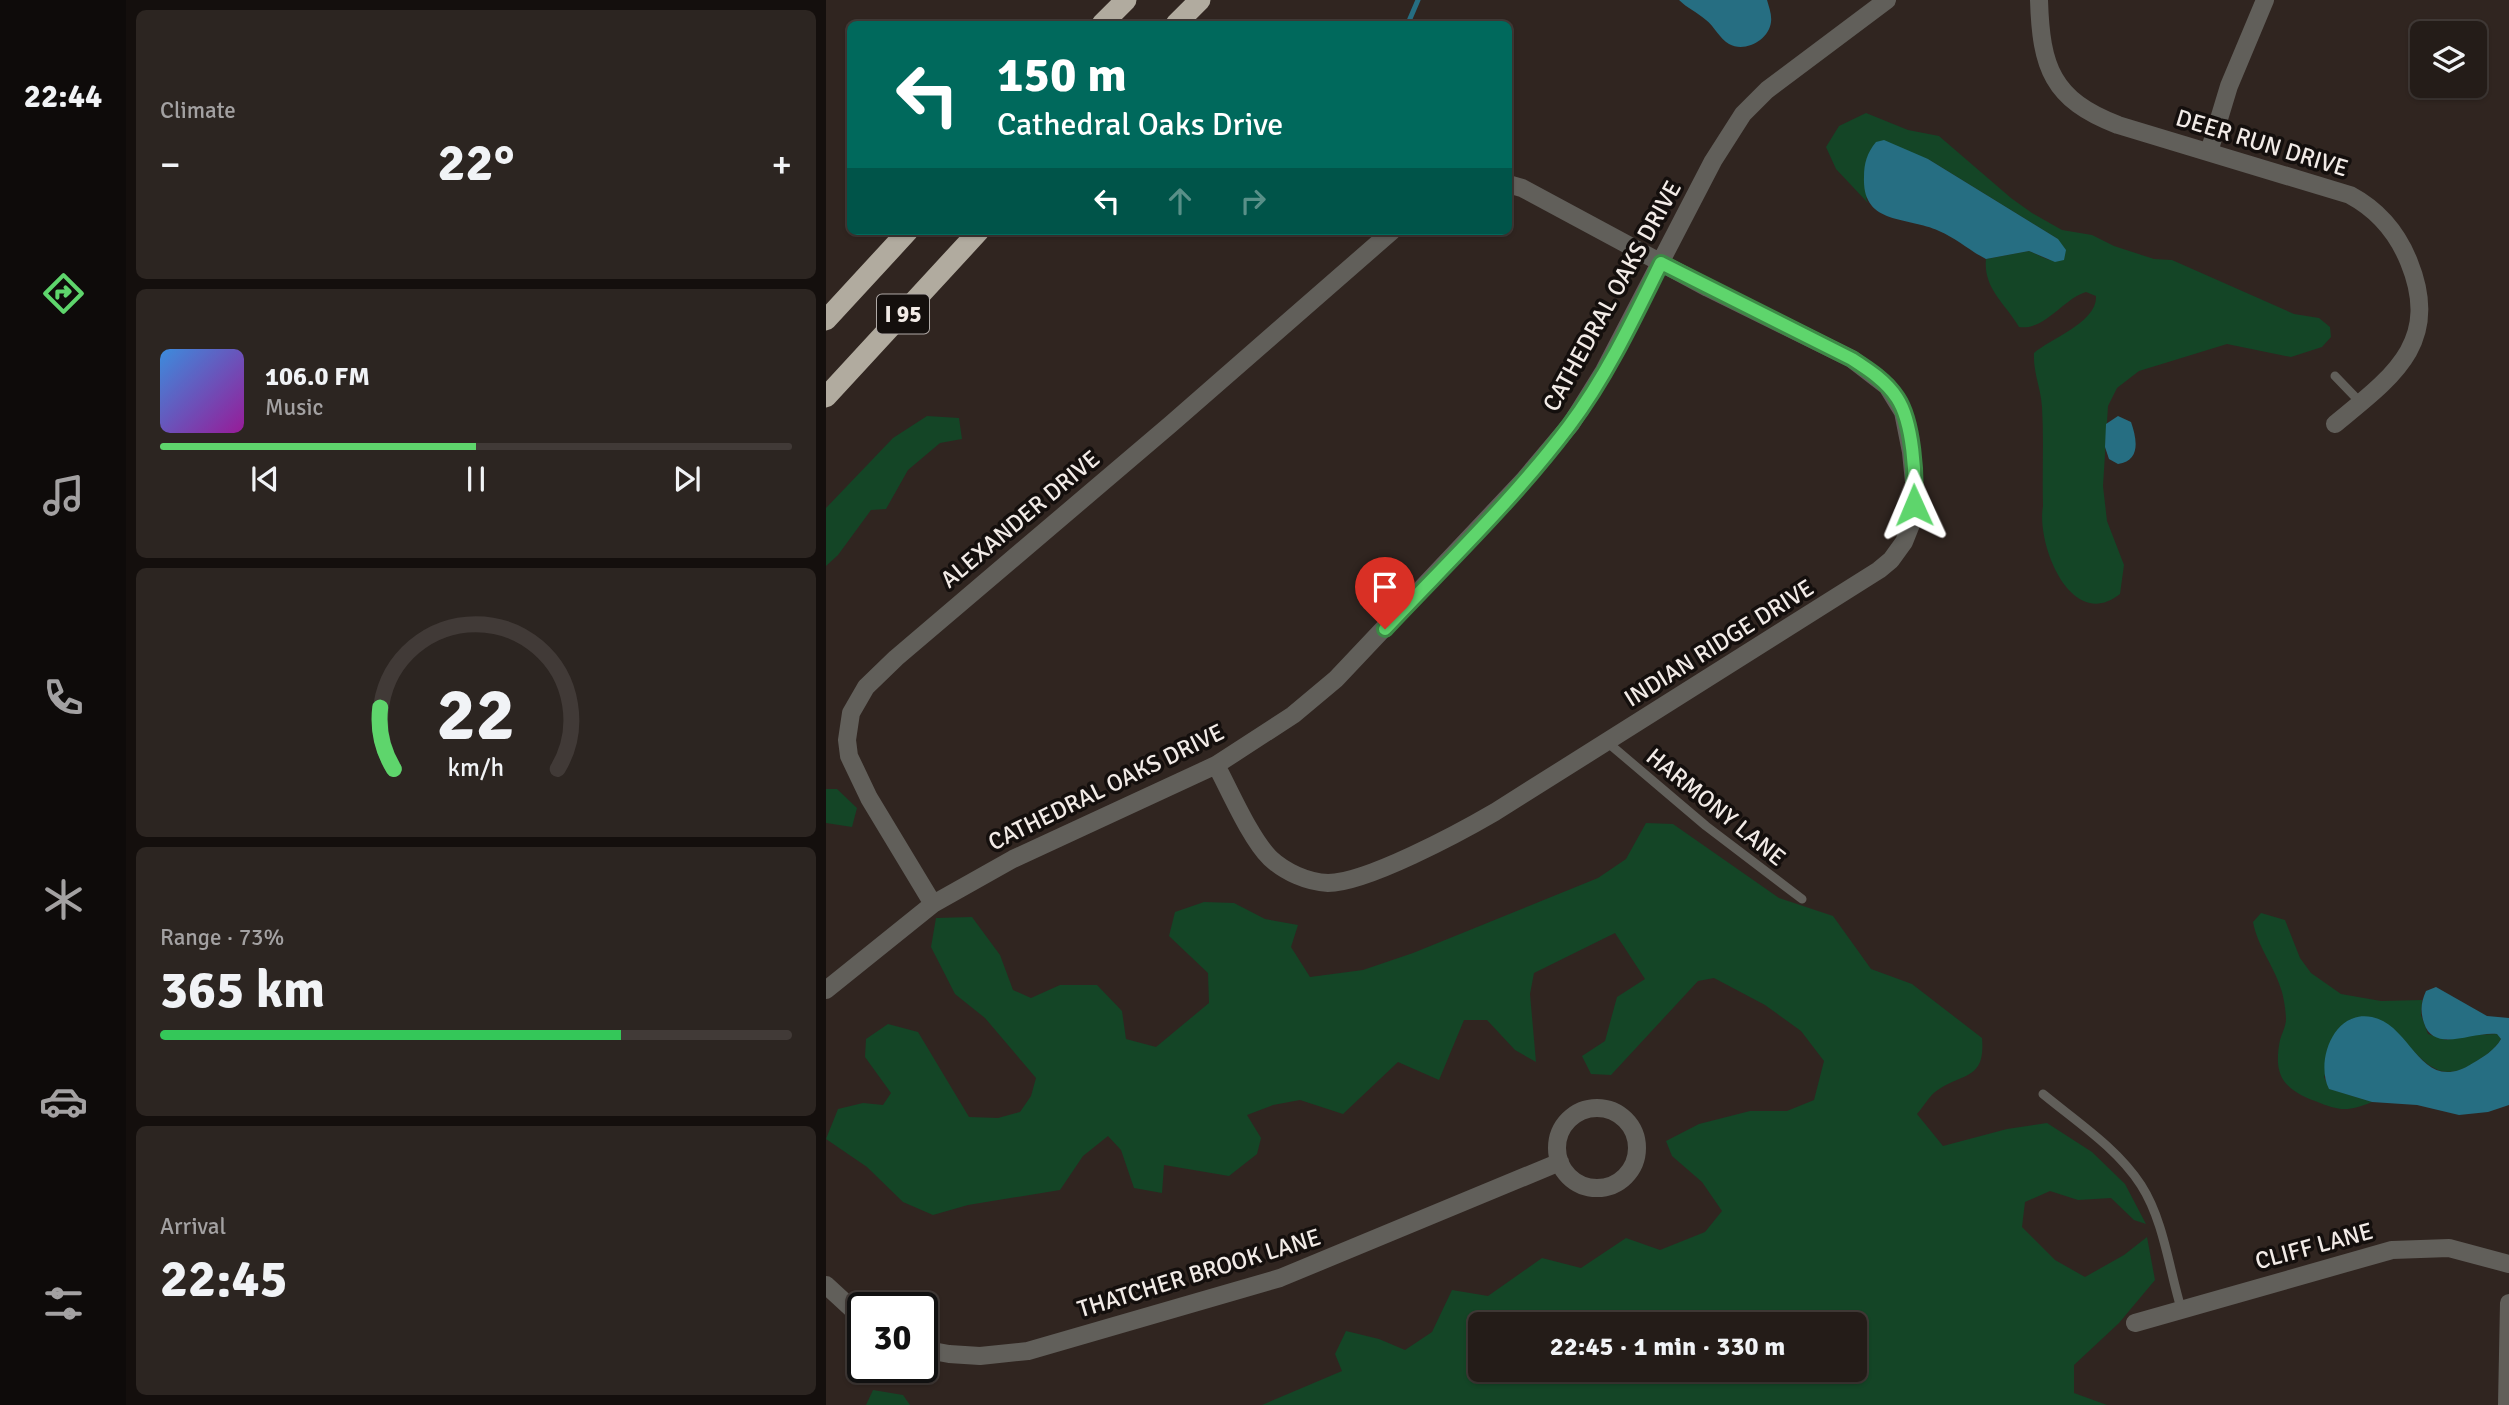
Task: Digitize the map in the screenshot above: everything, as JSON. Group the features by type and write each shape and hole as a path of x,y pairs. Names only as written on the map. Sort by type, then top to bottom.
{"highway":[{"path":"1105,21 1126,0"},
{"path":"1179,21 1199,0"},
{"name":"I 95","path":"826,320 904,235"},
{"name":"I 95","path":"826,397 975,235"}],"street":[{"name":"CATHEDRAL OAKS DRIVE","path":"826,990 933,904 1013,859 1216,765 1293,715 1336,679 1523,481 1582,406 1661,263 1713,161 1731,131 1753,103 1887,0"},
{"name":"DEER RUN DRIVE","path":"2039,0 2040,38 2046,60 2060,86 2077,105 2118,125 2350,195 2381,216 2399,240 2419,289 2420,326 2411,349 2399,368 2335,424"},
{"path":"2209,152 2229,86 2265,0"},
{"path":"1512,185 1661,263"},
{"name":"ALEXANDER DRIVE","path":"933,904 869,798 849,756 849,720 866,687 895,658 1171,424 1387,235"},
{"name":"INDIAN RIDGE DRIVE","path":"1216,765 1260,846 1269,857 1303,878 1329,883 1353,878 1467,828 1607,742 1891,560 1904,542 1914,505 1913,463 1903,412 1895,395 1878,377 1852,359 1661,263"},
{"path":"1598,1107 1611,1110 1622,1116 1634,1132 1636,1158 1626,1176 1616,1184 1596,1188 1583,1185 1571,1178 1560,1162 1557,1149 1561,1130 1573,1115 1585,1109 1598,1107"},
{"name":"THATCHER BROOK LANE","path":"938,1352 980,1356 1028,1351 1268,1282 1308,1268 1560,1162"},
{"name":"CLIFF LANE","path":"2135,1323 2392,1250 2449,1248 2509,1264"},
{"path":"826,1285 847,1304"},
{"path":"2507,1405 2509,1303"}],"lane":[{"path":"2335,376 2361,403"},
{"name":"HARMONY LANE","path":"1607,742 1706,826 1802,899"},
{"path":"2043,1094 2115,1154 2141,1185 2154,1211 2181,1308"}],"green space":[{"path":"1866,113 1908,130 1939,136 2011,198 2062,230 2092,235 2114,246 2154,259 2172,260 2294,314 2319,318 2330,327 2331,337 2322,347 2291,357 2227,344 2139,371 2117,388 2108,406 2103,486 2107,521 2124,565 2120,594 2102,603 2086,602 2072,593 2060,579 2051,561 2042,522 2042,407 2034,353 2081,322 2095,305 2096,296 2086,292 2078,295 2037,324 2019,327 1992,288 1986,270 1986,259 2029,251 2049,260 2058,239 1928,159 1866,198 1868,203 1836,169 1826,147 1839,126"},
{"path":"927,416 959,418 962,439 940,443 908,470 886,509 871,510 838,555 826,566 826,508 893,438"},
{"path":"826,789 837,789 857,808 852,827 826,823"},
{"path":"1646,823 1673,824 1779,898 1833,916 1871,969 1912,984 1982,1038 1980,1062 1975,1069 1935,1092 1917,1114 1943,1146 2007,1129 2047,1123 2092,1152 2125,1184 2146,1224 2134,1220 2111,1198 2078,1200 2050,1191 2025,1202 2022,1227 2055,1260 2085,1277 2124,1255 2147,1237 2155,1280 2119,1323 2074,1365 2074,1393 2107,1405 1262,1405 1342,1371 1335,1354 1346,1331 1379,1339 1405,1350 1432,1332 1452,1290 1488,1296 1542,1258 1581,1268 1626,1238 1660,1250 1705,1232 1722,1211 1702,1182 1672,1156 1666,1141 1699,1124 1750,1111 1787,1111 1814,1100 1824,1061 1801,1031 1765,1005 1714,978 1698,981 1611,1075 1591,1074 1582,1056 1605,1041 1617,997 1645,979 1615,933 1534,973 1530,994 1536,1062 1515,1050 1487,1020 1464,1020 1439,1080 1398,1062 1343,1114 1300,1100 1273,1105 1247,1115 1261,1138 1257,1154 1229,1176 1164,1165 1162,1193 1134,1188 1121,1150 1108,1136 1083,1156 1060,1190 968,1205 933,1215 903,1202 867,1167 826,1139 838,1109 863,1103 883,1105 891,1093 865,1057 866,1039 888,1024 918,1032 969,1117 998,1118 1020,1112 1031,1096 1036,1078 985,1018 955,994 931,947 936,918 972,917 1000,955 1013,990 1031,998 1060,985 1097,985 1122,1011 1126,1039 1156,1047 1209,1003 1208,973 1169,936 1175,912 1204,902 1234,903 1265,919 1298,925 1291,947 1310,977 1363,970 1413,953 1598,878 1626,859"},
{"path":"2261,913 2285,920 2300,958 2311,973 2341,994 2381,1001 2422,1000 2421,1015 2428,1034 2446,1040 2497,1034 2501,1039 2495,1047 2472,1064 2453,1071 2437,1070 2385,1025 2369,1018 2349,1020 2324,1077 2330,1089 2372,1102 2344,1109 2331,1107 2304,1096 2288,1086 2280,1072 2278,1052 2286,1022 2285,1009 2279,983 2253,922"},
{"path":"873,1390 903,1395 910,1405 866,1405"}],"water":[{"path":"1679,0 1767,0 1771,22 1766,34 1755,43 1735,46 1726,42 1709,23"},
{"path":"1884,140 1928,159 2058,239 2066,250 2064,260 2055,262 2029,251 1986,259 1939,231 1878,212 1865,193 1864,172 1870,150 1876,142"},
{"path":"2118,416 2131,422 2136,442 2131,459 2118,464 2109,459 2105,447 2106,424"},
{"path":"2436,987 2487,1016 2509,1018 2509,1105 2488,1112 2459,1115 2417,1105 2372,1102 2329,1089 2324,1065 2331,1040 2347,1021 2359,1017 2372,1017 2386,1023 2398,1032 2418,1056 2441,1071 2455,1071 2492,1050 2501,1039 2497,1034 2445,1039 2429,1032 2423,1019 2422,1003 2426,991"}],"waterway":[{"path":"1409,21 1418,0"}],"route":[{"path":"1385,629 1523,481 1571,424 1604,371 1661,263 1852,359 1878,377 1895,395 1903,412 1914,473 1914,505"}]}
